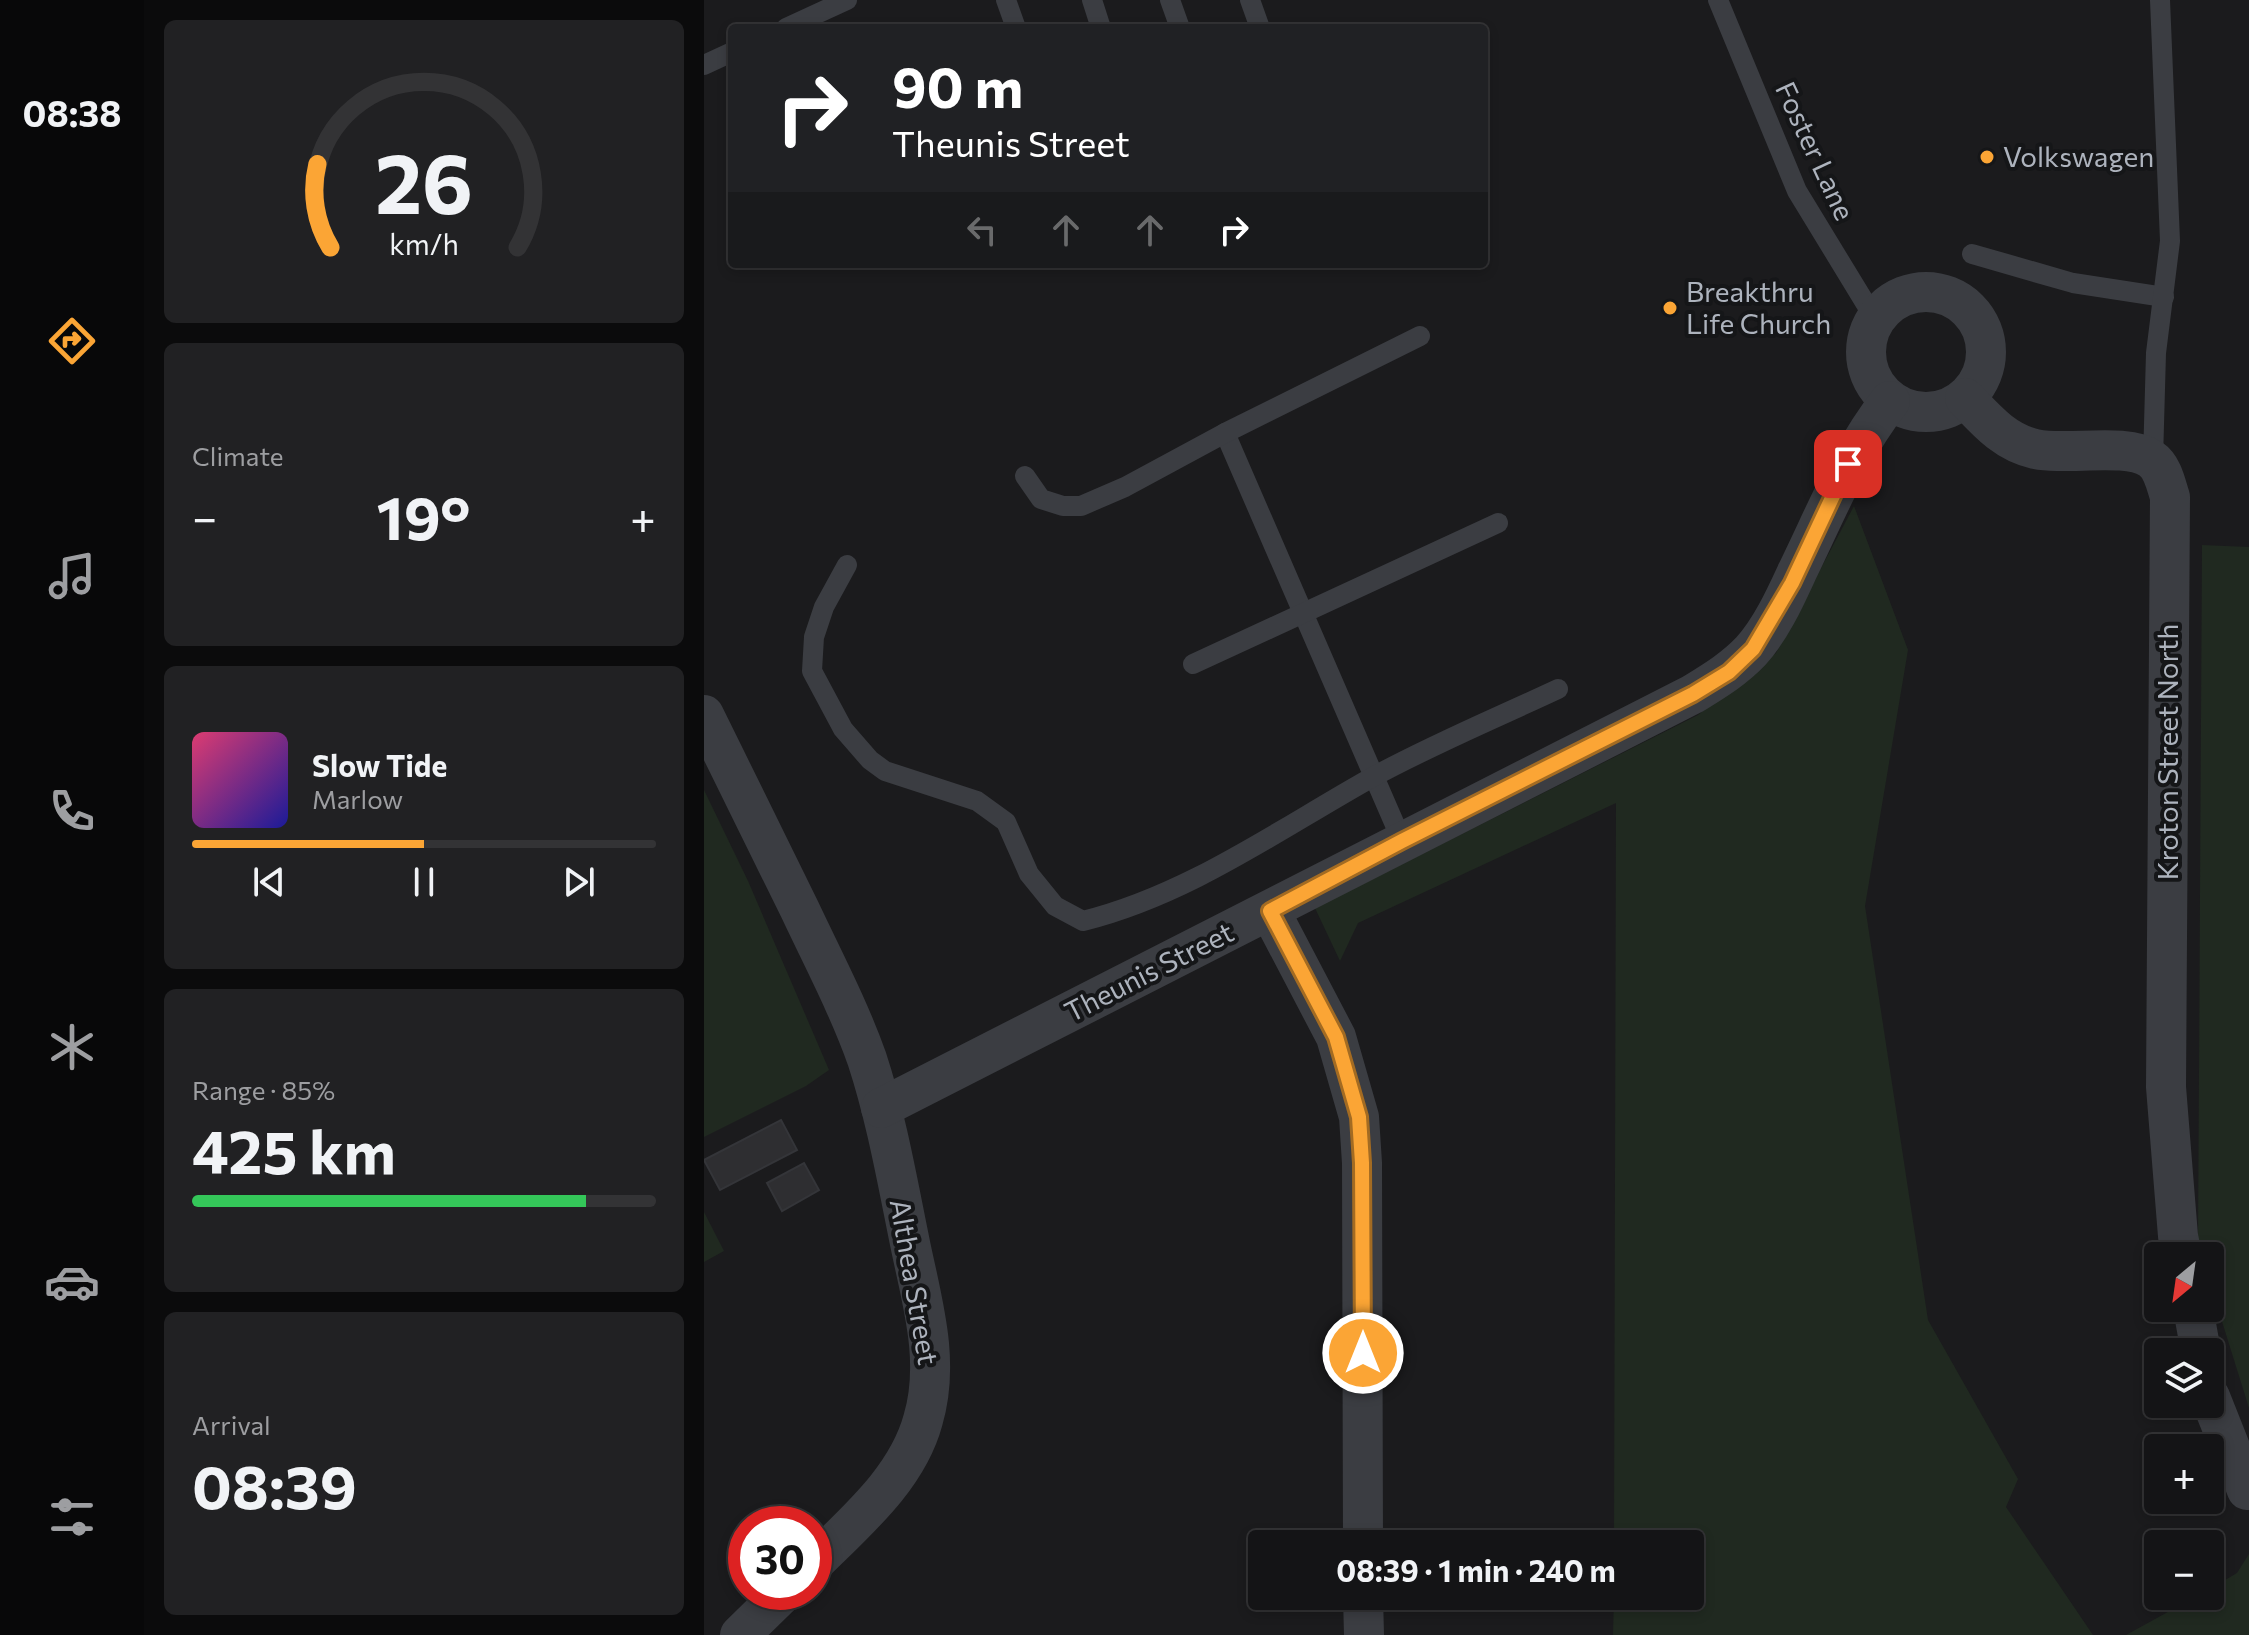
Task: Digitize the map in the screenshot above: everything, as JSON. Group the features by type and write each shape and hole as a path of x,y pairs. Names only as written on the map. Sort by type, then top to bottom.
{"street":[{"path":"1922,291 1941,293 1959,300 1983,329 1987,348 1982,376 1965,398 1948,409 1928,413 1908,410 1890,401 1877,388 1868,371 1865,353 1867,335 1875,319 1887,305 1903,296 1922,291"},
{"path":"1965,398 2009,440 2036,449 2130,451 2153,460"},
{"name":"Theunis Street","path":"881,1108 1693,694 1729,672 1753,649 1771,622 1848,464 1866,431 1890,401"},
{"name":"Kroton Street North","path":"2153,460 2164,475 2170,497 2166,1087 2179,1242"},
{"path":"704,715 825,962 866,1057 881,1108"},
{"path":"1270,911 1336,1037 1359,1117 1362,1163 1363,1530"},
{"name":"Althea Street","path":"832,1545 876,1501 901,1467 922,1424 930,1390 931,1358 926,1319 881,1108"},
{"path":"2218,1418 2247,1490"},
{"path":"740,1635 766,1610"},
{"path":"1363,1610 1364,1635"}],"lane":[{"path":"795,24 847,0"},
{"path":"1006,0 1015,24"},
{"path":"1092,0 1100,24"},
{"path":"1170,0 1179,24"},
{"path":"1250,0 1259,24"},
{"name":"Foster Lane","path":"1718,0 1797,191 1875,319"},
{"path":"2153,460 2156,353 2170,241 2160,0"},
{"path":"704,65 728,54"},
{"path":"1972,254 2073,283 2164,297"},
{"path":"1025,476 1041,499 1063,506 1081,506 1125,487 1225,433 1420,336"},
{"path":"1225,433 1402,841"},
{"path":"1193,664 1498,523"},
{"path":"847,565 824,607 814,637 812,671 843,729 870,760 885,771 977,801 1006,822 1029,874 1055,906 1083,921 1108,915 1200,877 1374,777 1558,689"}],"shaded area":[{"path":"1854,506 1908,650 1865,906 1928,1320 2018,1479 2006,1507 2093,1635 1613,1635 1614,1610 1704,1610 1704,1530 1614,1530 1616,803 1358,923 1340,961 1315,908 1698,715 1776,653"},
{"path":"2202,545 2249,547 2249,1408 2222,1322 2224,1242 2198,1242"},
{"path":"704,790 748,881 829,1070 806,1086 704,1137"},
{"path":"704,1212 724,1251 704,1262"},
{"path":"2249,1554 2249,1635 2126,1635 2172,1610 2224,1610 2224,1581 2237,1573"}],"building":[{"path":"781,1120 797,1150 720,1190 704,1160"},
{"path":"804,1163 819,1190 782,1211 767,1183"}],"place":[{"name":"Volkswagen","path":"1987,157"},
{"name":"Breakthru Life Church","path":"1670,308"}],"route":[{"path":"1363,1353 1359,1117 1336,1037 1270,911 1693,694 1729,672 1753,649 1771,622 1848,464"}]}
